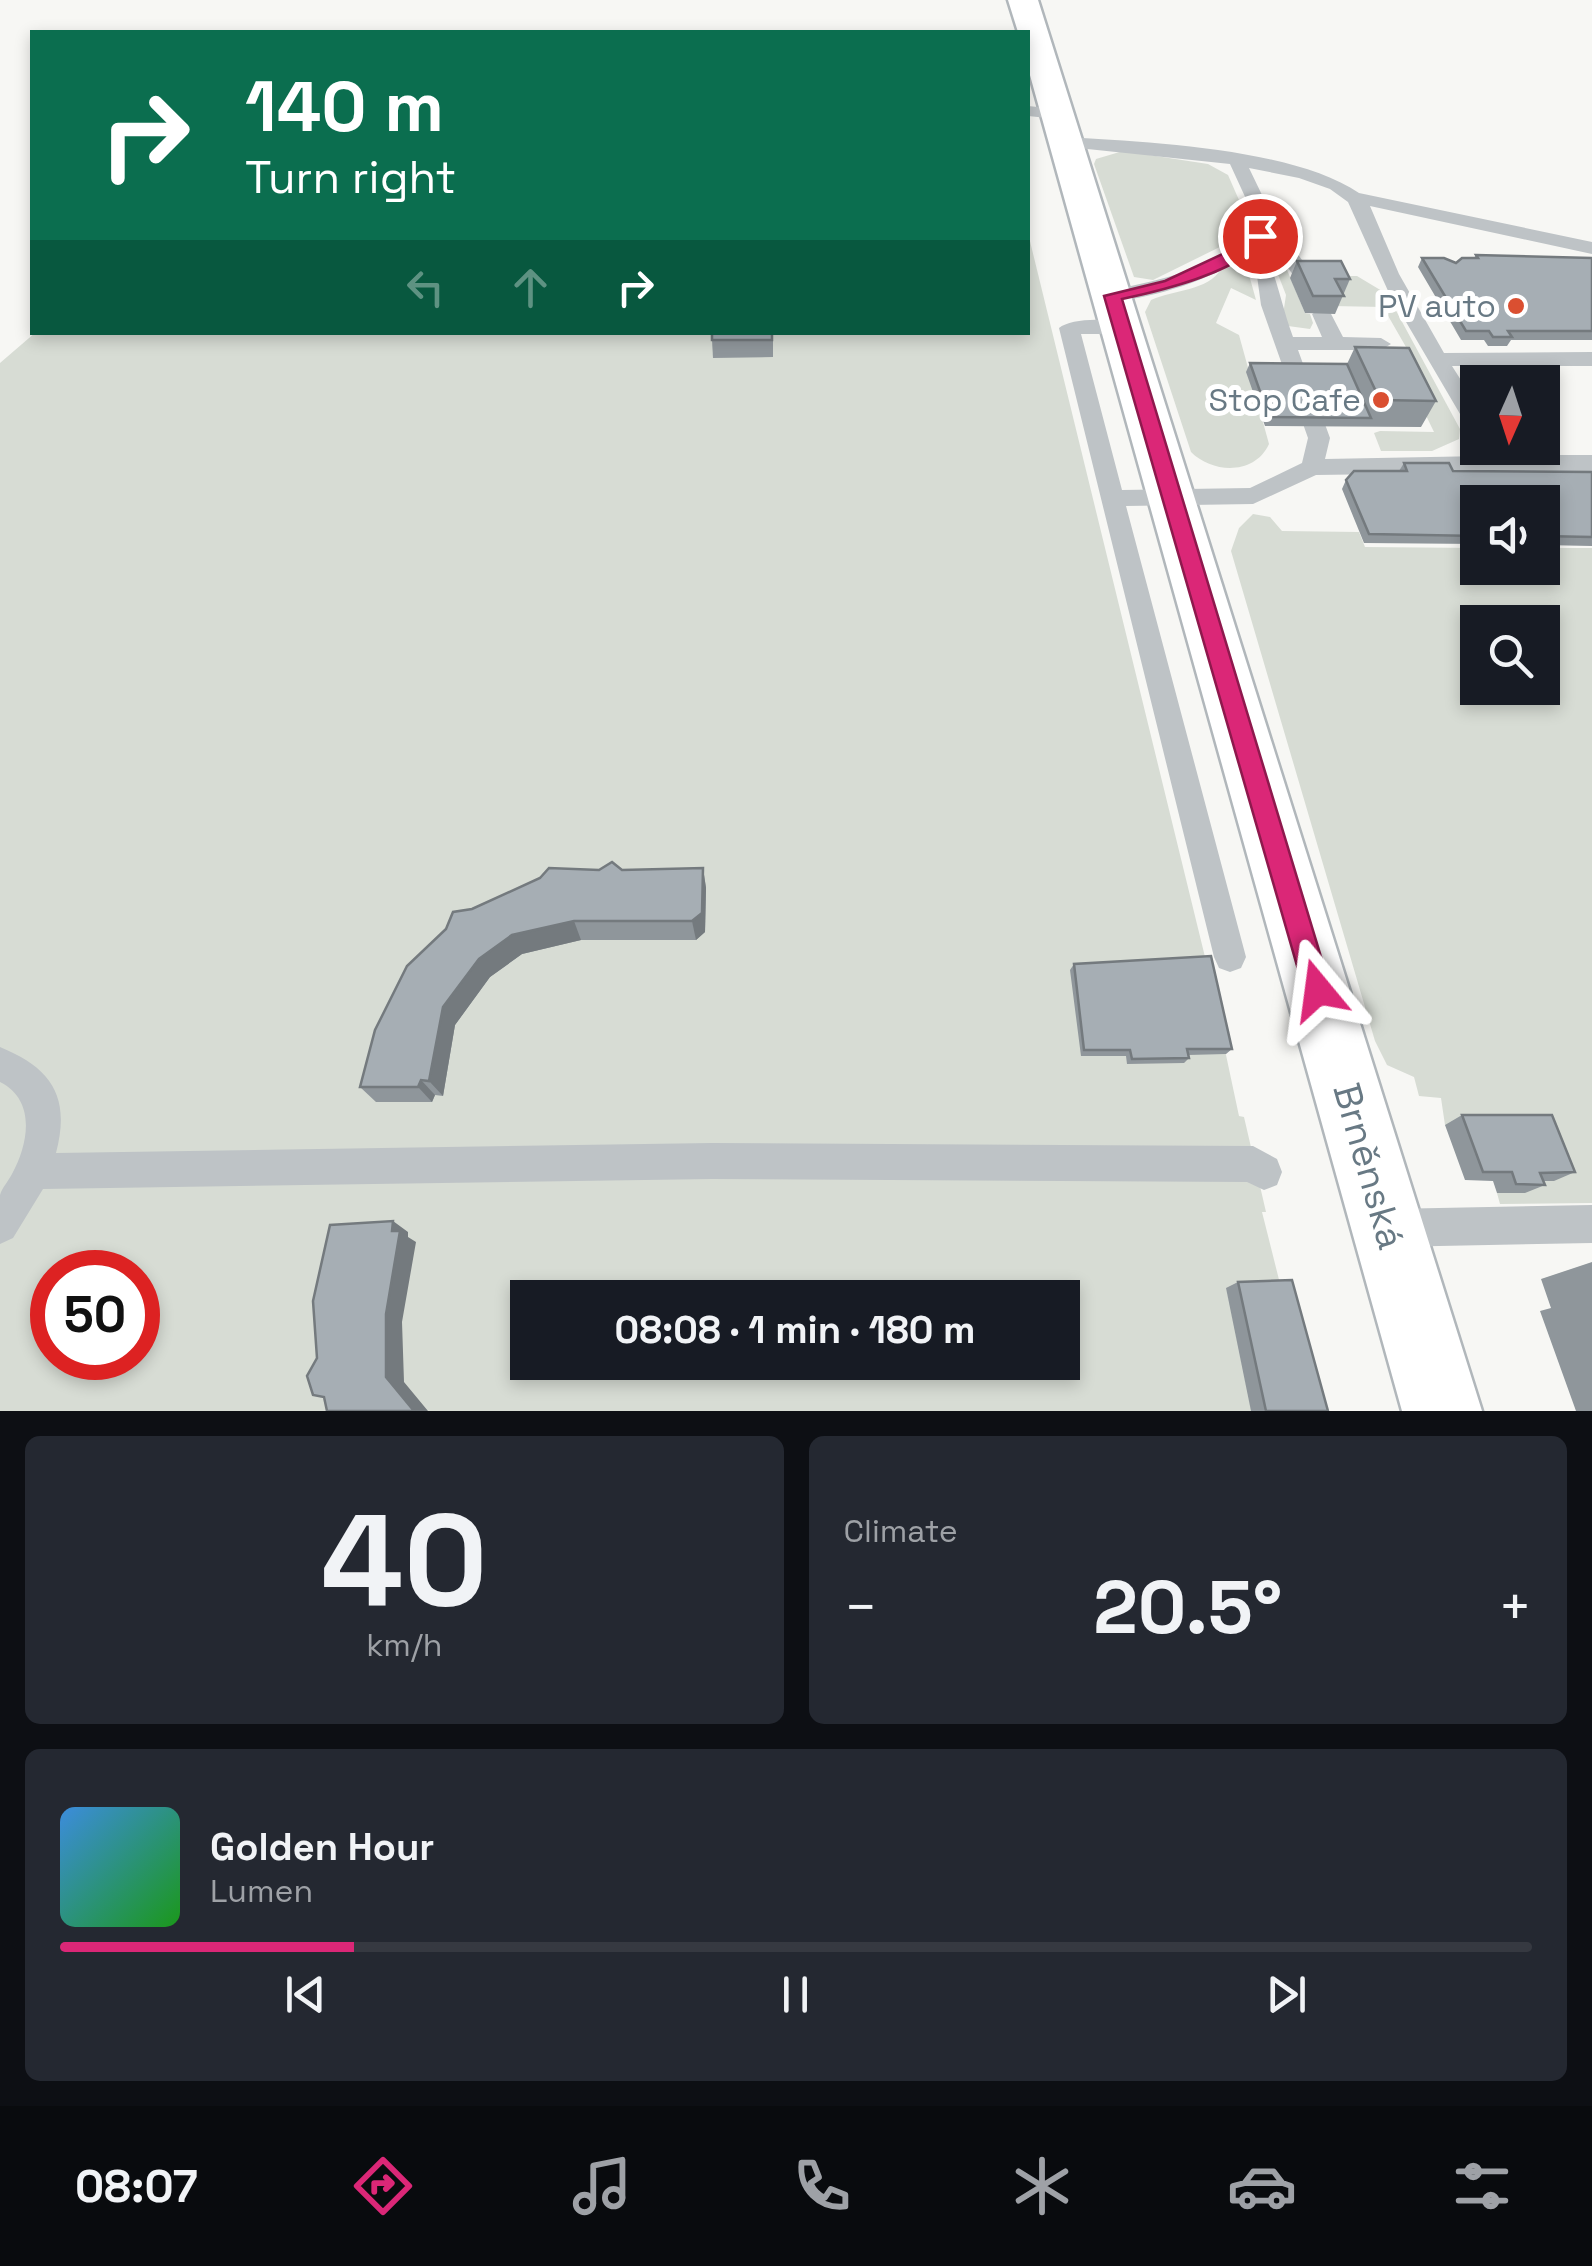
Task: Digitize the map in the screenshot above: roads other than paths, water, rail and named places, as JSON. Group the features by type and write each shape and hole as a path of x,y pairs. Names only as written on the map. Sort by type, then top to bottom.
{"main road":[{"name":"Brněnská","path":"1022,0 1029,30"},
{"name":"Brněnská","path":"1030,35 1050,123 1117,312 1442,1411"}],"lane":[{"path":"1050,123 1120,144 1316,177 1354,197 1592,248"},
{"path":"1238,163 1267,225 1304,278"},
{"path":"1354,197 1389,275 1460,396"},
{"path":"1230,957 1068,328 1117,312 1252,246 1267,225"},
{"path":"1252,246 1267,276 1270,305 1319,438 1312,467"},
{"path":"1322,314 1336,344"},
{"path":"1284,343 1380,344"},
{"path":"1438,360 1592,359"},
{"path":"1112,498 1252,496 1312,467 1460,457"},
{"path":"1560,461 1592,464"},
{"path":"0,1064 18,1071 38,1094 44,1136 34,1172 0,1225"},
{"path":"34,1172 712,1161 1252,1164 1264,1172"},
{"path":"1387,1228 1592,1224"}],"place":[{"name":"PV auto","path":"1516,306"},
{"name":"Stop Cafe","path":"1381,400"}]}
